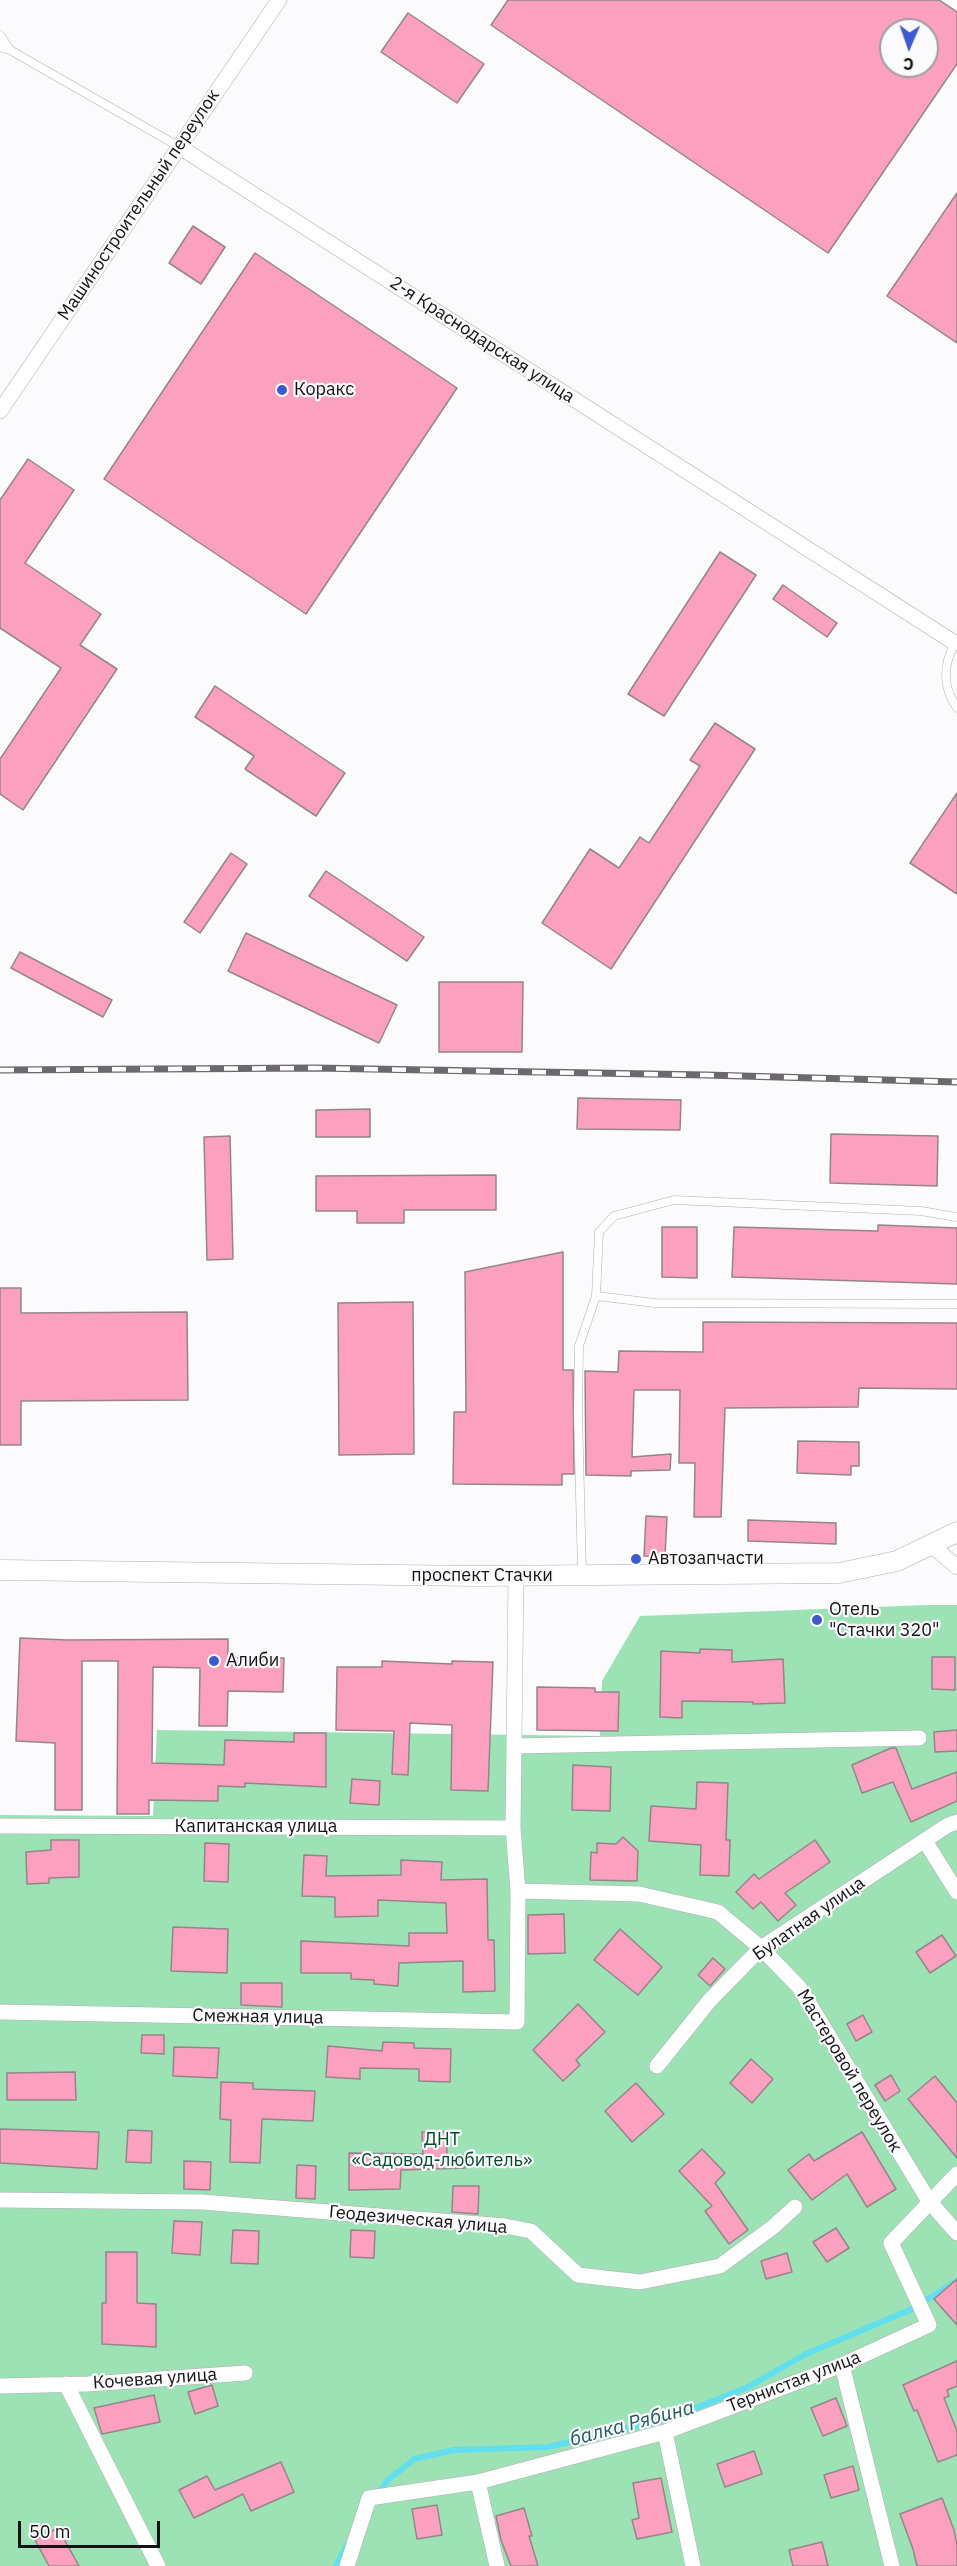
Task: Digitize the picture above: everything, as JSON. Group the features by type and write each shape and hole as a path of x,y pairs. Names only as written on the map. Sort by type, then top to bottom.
{"street":[{"name":"Машиностроительный переулок","path":"0,411 279,0"},
{"name":"2-я Краснодарская улица","path":"178,146 956,644"},
{"name":"проспект Стачки","path":"0,1570 516,1576 839,1573 897,1562 957,1532"},
{"path":"931,1545 957,1567"},
{"path":"516,1576 513,1828 518,1891"},
{"path":"514,1746 919,1738"},
{"name":"Булатная улица","path":"657,2066 710,2000 761,1948 948,1825 957,1822"},
{"name":"Капитанская улица","path":"0,1826 513,1828"},
{"path":"925,1841 957,1892"},
{"name":"Мастеровой переулок","path":"518,1891 639,1894 718,1912 761,1948 799,1987 929,2202 957,2233"},
{"name":"Смежная улица","path":"0,2012 517,2022 518,1891"},
{"name":"Тернистая улица","path":"347,2566 369,2498 478,2482 665,2432 842,2365 929,2325 891,2243 957,2174"},
{"name":"Геодезическая улица","path":"0,2200 202,2202 505,2226 531,2231 578,2275 640,2282 720,2266 773,2227 795,2207"},
{"path":"842,2365 892,2566"},
{"name":"Кочевая улица","path":"0,2386 245,2373"},
{"name":"Кочевая улица","path":"66,2384 159,2566"},
{"path":"665,2432 693,2566"},
{"path":"478,2482 497,2566"}],"lane":[{"path":"0,35 10,50"},
{"name":"2-я Краснодарская улица","path":"0,47 10,50 178,146"},
{"path":"956,644 944,675 952,701 957,708"},
{"path":"582,1576 578,1414 579,1346 596,1296 599,1232 614,1216 674,1200 921,1211 957,1217"},
{"path":"596,1296 655,1303 957,1304"}],"green space":[{"name":"ДНТ «Садовод-любитель»","path":"957,1605 957,2566 0,2566 0,1815 153,1816 157,1730 600,1736 602,1681 640,1616"}],"building":[{"path":"508,0 939,0 957,12 957,64 828,253 491,25"},
{"path":"408,13 484,64 457,103 381,52"},
{"path":"957,193 957,343 887,296"},
{"path":"193,226 225,247 201,284 169,263"},
{"path":"255,253 457,388 306,614 104,479"},
{"path":"28,459 74,490 25,563 101,614 80,645 117,669 23,810 0,794 0,759 61,668 0,628 0,500"},
{"path":"720,552 756,575 664,716 628,694"},
{"path":"783,585 837,623 827,637 773,599"},
{"path":"215,686 345,773 316,816 245,769 254,756 195,717"},
{"path":"715,723 755,749 611,969 542,923 590,849 619,868 640,837 649,843 700,766 690,760"},
{"path":"957,793 957,894 910,863"},
{"path":"231,853 247,864 200,933 184,922"},
{"path":"326,871 424,937 407,961 309,896"},
{"path":"246,933 397,1005 379,1043 228,971"},
{"path":"20,952 112,1000 103,1017 11,968"},
{"path":"439,982 523,982 522,1052 439,1052"},
{"path":"578,1098 681,1100 680,1130 577,1129"},
{"path":"370,1109 370,1137 316,1137 316,1110"},
{"path":"831,1134 938,1136 937,1186 830,1183"},
{"path":"230,1136 233,1259 207,1260 204,1137"},
{"path":"496,1175 496,1210 404,1210 404,1223 357,1223 357,1211 316,1211 316,1176"},
{"path":"878,1225 957,1228 957,1284 732,1277 734,1227 878,1231"},
{"path":"662,1227 697,1227 697,1278 662,1277"},
{"path":"563,1252 563,1370 573,1370 574,1474 562,1474 562,1485 453,1484 454,1412 466,1412 465,1272"},
{"path":"0,1288 21,1288 21,1313 187,1312 188,1400 21,1401 21,1445 0,1445"},
{"path":"413,1302 414,1454 339,1455 338,1303"},
{"path":"703,1322 957,1323 957,1389 859,1388 858,1407 725,1408 721,1517 694,1517 695,1463 679,1463 680,1390 634,1390 632,1457 671,1454 670,1470 631,1471 631,1476 586,1475 585,1371 618,1372 619,1351 703,1352"},
{"path":"798,1441 859,1442 859,1466 851,1466 851,1475 797,1473"},
{"path":"646,1516 667,1517 665,1557 644,1556"},
{"path":"748,1520 836,1523 836,1544 748,1541"},
{"path":"20,1638 228,1639 228,1658 284,1658 283,1692 228,1691 227,1726 199,1726 200,1668 153,1667 152,1763 224,1765 225,1740 294,1742 294,1733 326,1733 326,1787 245,1783 245,1787 218,1786 218,1801 149,1800 149,1814 117,1814 118,1661 82,1661 82,1810 55,1810 55,1743 16,1741"},
{"path":"700,1649 732,1650 732,1662 783,1659 785,1703 682,1701 682,1718 660,1717 661,1651 700,1653"},
{"path":"932,1657 955,1657 955,1690 932,1689"},
{"path":"382,1661 452,1664 452,1661 493,1662 488,1791 451,1790 452,1725 410,1723 408,1775 392,1774 394,1731 336,1730 337,1667 382,1667"},
{"path":"537,1687 595,1688 595,1692 619,1692 618,1731 537,1730"},
{"path":"957,1730 957,1751 935,1752 934,1732"},
{"path":"891,1748 896,1748 912,1789 957,1772 957,1801 911,1822 893,1782 862,1793 852,1765"},
{"path":"573,1765 611,1767 610,1811 572,1810"},
{"path":"352,1779 380,1781 379,1805 350,1803"},
{"path":"697,1782 728,1783 726,1840 730,1840 729,1876 700,1875 701,1845 649,1841 651,1806 696,1809"},
{"path":"623,1837 638,1851 637,1881 590,1880 591,1852 597,1853 597,1843 616,1844"},
{"path":"51,1840 79,1840 79,1877 49,1878 49,1883 27,1884 26,1852 51,1850"},
{"path":"815,1840 830,1862 785,1893 796,1905 778,1921 761,1902 753,1909 736,1892 754,1874 759,1879"},
{"path":"205,1843 229,1844 228,1882 204,1881"},
{"path":"304,1855 327,1856 326,1876 401,1875 401,1860 442,1862 441,1880 487,1879 488,1940 494,1940 495,1991 463,1992 463,1961 399,1963 398,1986 374,1984 374,1980 351,1979 351,1973 301,1973 301,1941 409,1946 409,1933 447,1933 446,1903 378,1900 378,1916 335,1917 335,1897 302,1896"},
{"path":"564,1914 565,1953 528,1954 528,1915"},
{"path":"173,1927 228,1929 227,1973 171,1971"},
{"path":"620,1929 662,1967 638,1995 594,1960"},
{"path":"942,1935 956,1956 930,1973 916,1952"},
{"path":"713,1958 725,1969 710,1986 698,1975"},
{"path":"241,1983 282,1983 282,2007 241,2005"},
{"path":"578,2004 605,2032 576,2060 580,2065 563,2081 533,2050"},
{"path":"863,2015 872,2032 856,2041 847,2024"},
{"path":"142,2035 164,2035 164,2054 141,2053"},
{"path":"383,2042 414,2043 414,2048 451,2049 450,2082 419,2081 419,2069 360,2068 360,2079 326,2077 328,2046 382,2051"},
{"path":"174,2047 219,2048 217,2078 173,2076"},
{"path":"751,2059 773,2079 752,2103 730,2083"},
{"path":"75,2072 76,2100 7,2100 7,2073"},
{"path":"891,2075 900,2091 885,2101 875,2085"},
{"path":"935,2076 957,2103 957,2158 908,2099"},
{"path":"221,2082 253,2083 253,2089 315,2091 313,2121 262,2119 260,2163 230,2162 231,2120 220,2119"},
{"path":"636,2083 664,2114 632,2142 605,2111"},
{"path":"0,2129 99,2132 97,2169 0,2163"},
{"path":"128,2130 152,2131 151,2163 126,2162"},
{"path":"422,2132 446,2132 447,2155 465,2155 465,2168 401,2170 400,2189 349,2190 349,2153 423,2154"},
{"path":"862,2132 896,2189 867,2207 847,2174 812,2200 788,2170 809,2154 814,2161"},
{"path":"702,2149 725,2173 715,2183 748,2230 729,2244 705,2211 712,2206 679,2171"},
{"path":"184,2161 211,2162 210,2190 184,2189"},
{"path":"297,2165 316,2166 315,2199 296,2198"},
{"path":"453,2186 479,2186 478,2214 452,2212"},
{"path":"174,2221 202,2222 200,2255 172,2253"},
{"path":"836,2228 849,2248 827,2262 813,2242"},
{"path":"233,2230 259,2231 258,2264 231,2263"},
{"path":"351,2230 375,2231 374,2258 350,2257"},
{"path":"106,2252 137,2252 137,2303 156,2304 156,2347 102,2344 102,2303 106,2303"},
{"path":"787,2253 792,2272 766,2279 761,2261"},
{"path":"957,2279 957,2325 934,2299"},
{"path":"957,2361 957,2386 947,2390 949,2396 944,2398 957,2431 957,2455 938,2462 917,2410 914,2411 903,2385"},
{"path":"212,2385 218,2406 195,2414 188,2392"},
{"path":"154,2395 160,2422 102,2434 94,2408"},
{"path":"836,2398 847,2426 823,2436 811,2408"},
{"path":"754,2451 762,2474 725,2487 717,2464"},
{"path":"281,2462 294,2492 251,2511 243,2494 194,2518 179,2490 207,2476 215,2490"},
{"path":"853,2466 859,2490 831,2498 824,2475"},
{"path":"661,2478 672,2532 637,2539 632,2520 639,2518 633,2483"},
{"path":"942,2498 954,2530 957,2566 917,2566 900,2514"},
{"path":"437,2505 442,2535 417,2539 412,2509"},
{"path":"524,2508 538,2566 511,2566 501,2540 496,2516"},
{"path":"58,2528 79,2566 49,2566 35,2540"},
{"path":"822,2542 828,2566 793,2566 789,2550"}],"waterway":[{"name":"балка Рябина","path":"379,2493 387,2481 414,2459 454,2450 548,2447 671,2418 748,2387 806,2354 912,2309 957,2281"},
{"name":"балка Рябина","path":"336,2566 347,2545"}],"railway":[{"path":"0,1070 315,1068 957,1082"}],"place":[{"name":"Коракс","path":"282,390"},
{"name":"Автозапчасти","path":"636,1559"},
{"name":"Отель \"Стачки 320\"","path":"817,1620"},
{"name":"Алиби","path":"214,1661"}]}
